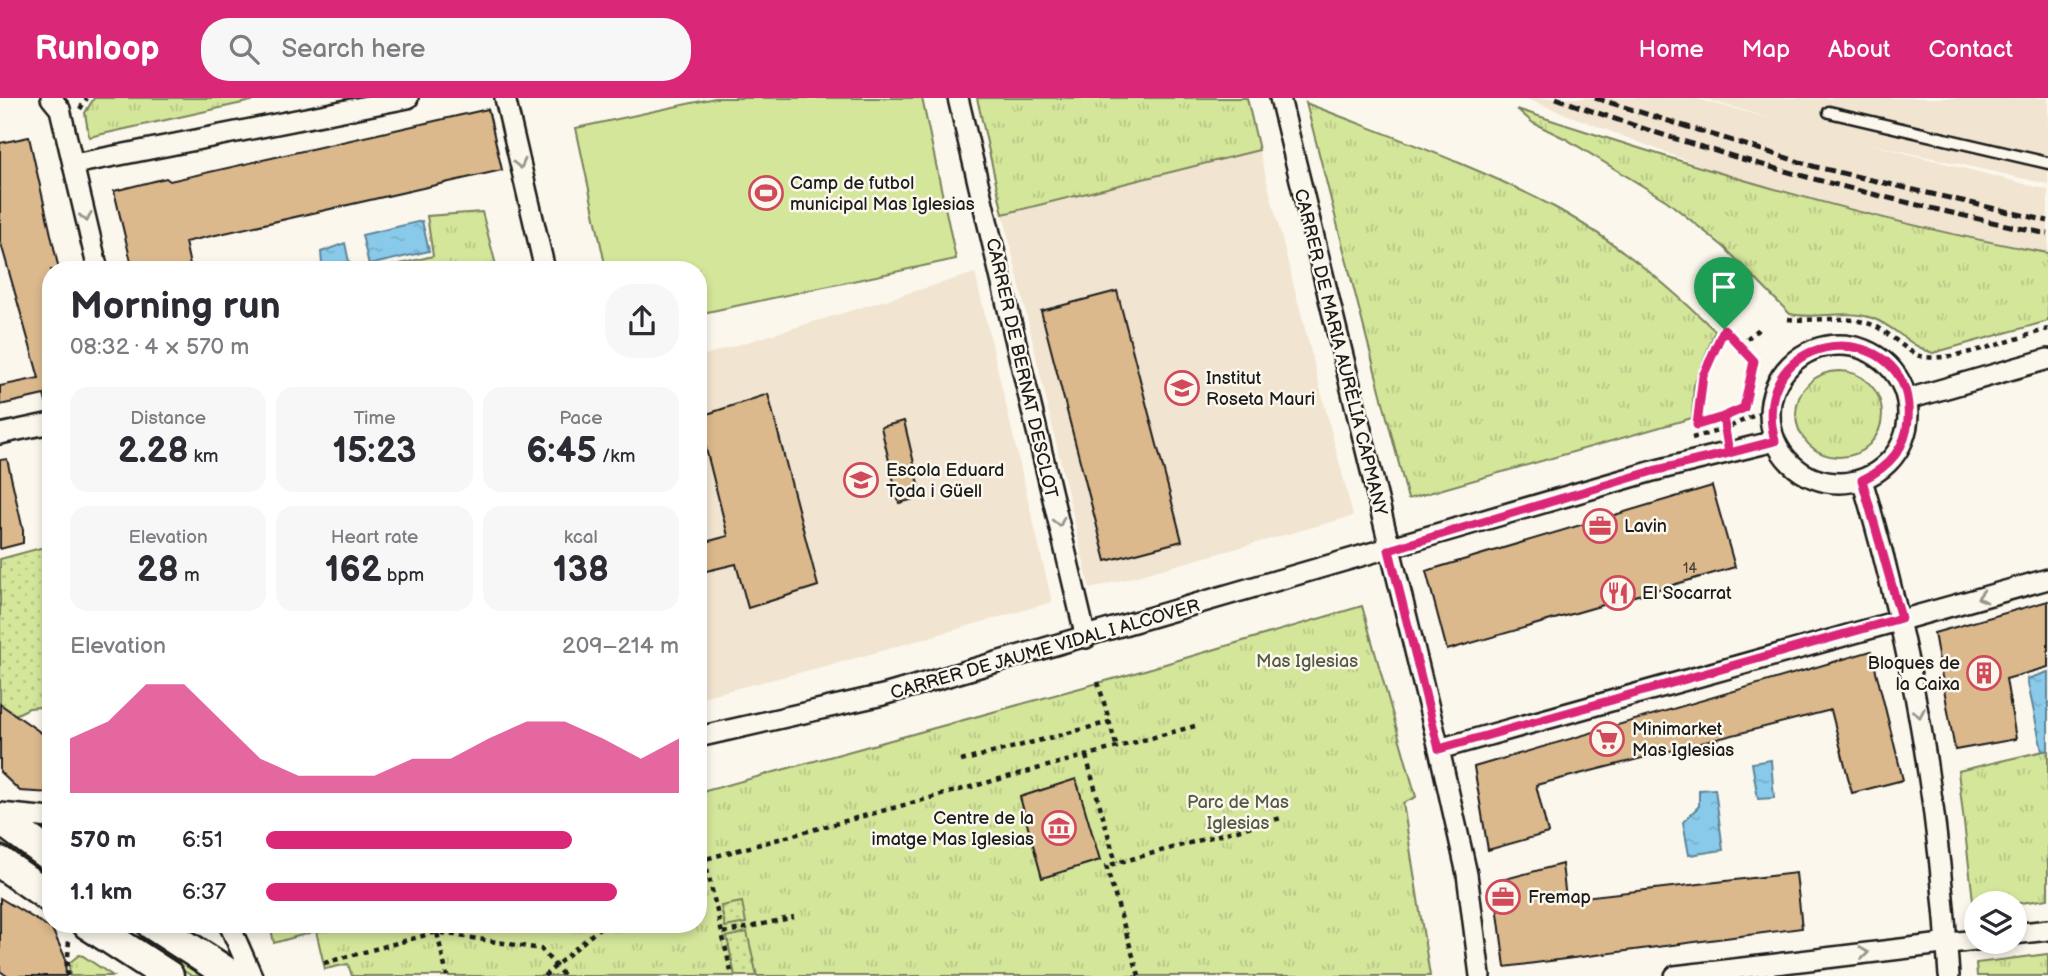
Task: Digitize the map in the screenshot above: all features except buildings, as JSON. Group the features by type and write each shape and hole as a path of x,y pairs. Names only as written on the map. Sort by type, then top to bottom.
{"main road":[{"path":"0,819 42,849"},
{"path":"0,862 42,892"},
{"path":"88,933 168,976"},
{"path":"166,933 232,976"}],"street":[{"path":"74,164 408,98"},
{"path":"505,98 543,261"},
{"name":"CARRER DE BERNAT DESCLOT","path":"958,98 1086,638"},
{"name":"CARRER DE MARIA AURÈLIA CAPMANY","path":"1280,98 1439,749 1466,874 1480,976"},
{"path":"58,102 96,261"},
{"path":"1850,345 1879,356 1901,382 1908,400 1908,425 1902,445 1892,461 1862,480 1833,484 1805,475 1783,455 1775,441 1770,408 1776,385 1792,363 1818,348 1850,345"},
{"path":"1908,400 2048,359"},
{"path":"0,434 42,425"},
{"name":"CARRER DE JAUME VIDAL I ALCOVER","path":"707,735 883,695 1389,550 1653,471 1775,441"},
{"path":"1862,480 1901,618 1929,764 1943,876 1949,976"},
{"path":"1439,749 2048,579"},
{"path":"0,813 42,817"},
{"path":"2027,932 2048,930"},
{"path":"233,933 252,976"},
{"path":"1675,976 1964,941"}],"lane":[{"path":"1829,112 2048,163"}],"path":[{"path":"1788,318 1833,318 1871,324 1900,340 1918,355 1943,357 2048,329"},
{"path":"1724,329 1754,361 1744,408 1723,417 1697,425 1703,376 1724,329"},
{"path":"1739,345 1759,329"},
{"path":"1723,417 1729,453"},
{"path":"1098,682 1117,748"},
{"path":"961,761 1110,722"},
{"path":"707,859 1195,726"},
{"path":"1086,756 1116,863"},
{"path":"1139,976 1105,866 1281,818"},
{"path":"707,863 732,976"},
{"path":"723,933 794,917"},
{"path":"67,976 67,943 77,933"},
{"path":"324,963 433,933"},
{"path":"437,933 447,976"},
{"path":"443,933 541,949 564,976"},
{"path":"544,976 594,933"}],"shaded area":[{"path":"1524,98 1693,98 1776,120 1702,98 2048,98 2048,184 1866,143 2048,190 2048,253 1954,237 1727,176"},
{"name":"Institut Roseta Mauri","path":"1259,150 1353,516 1090,589 1003,214"},
{"name":"Escola Eduard Toda i Güell","path":"975,273 1052,602 849,660 707,696 707,354"}],"green space":[{"path":"94,98 265,98 89,137 85,113"},
{"name":"Camp de futbol municipal Mas Iglesias","path":"715,98 922,98 956,259 707,312 707,261 604,261 576,128"},
{"path":"977,98 1247,98 1259,150 1003,214"},
{"path":"1306,103 1433,152 1526,193 1578,221 1640,264 1715,331 1694,385 1692,418 1408,499"},
{"path":"1517,109 1714,171 1846,208 2048,253 2048,321 1933,353 1917,346 1888,326 1862,315 1790,314 1724,247 1667,201 1566,139 1533,123"},
{"path":"482,212 495,261 412,261 433,256 427,216"},
{"path":"1839,371 1856,374 1870,383 1879,397 1882,414 1879,431 1870,445 1856,454 1839,457 1822,454 1808,445 1799,431 1796,414 1799,397 1808,383 1822,374"},
{"path":"42,548 42,707 29,708 15,715 0,704 0,559"},
{"name":"Parc de Mas Iglesias","path":"1362,606 1416,797 1403,803 1430,976 352,976 348,964 325,969 316,933 707,933 707,791 1131,674"},
{"path":"2048,750 2048,899 2027,902 2027,891 1972,891 1958,771"},
{"path":"0,838 42,869 42,874 0,843"},
{"path":"742,902 746,923 725,927 721,906"},
{"path":"747,932 757,976 735,976 727,937"},
{"path":"124,933 143,933 212,976 192,976"},
{"name":"Parc de Mas Iglesias","path":"272,933 309,933 274,943"},
{"path":"2048,954 2048,976 1977,976 1976,963"},
{"path":"79,955 113,976 70,976 69,963"}],"water":[{"path":"422,221 429,251 386,261 368,261 362,235"},
{"path":"345,243 349,261 322,261 321,252"},
{"path":"2048,672 2048,750 2042,751 2027,679"},
{"path":"1771,760 1774,798 1758,799 1752,763"},
{"path":"1715,789 1723,850 1689,855 1683,822 1699,806 1699,790"}],"railway":[{"path":"1556,98 1677,139 1799,175 2048,234"},
{"path":"1595,98 1816,167 2048,221"}],"place":[{"name":"Camp de futbol municipal Mas Iglesias","path":"766,193"},
{"name":"Institut Roseta Mauri","path":"1182,388"},
{"name":"Escola Eduard Toda i Güell","path":"861,480"},
{"name":"Lavin","path":"1600,526"},
{"name":"El Socarrat","path":"1618,593"},
{"name":"Bloques de la Caixa","path":"1984,673"},
{"name":"Minimarket Mas Iglesias","path":"1607,739"},
{"name":"Centre de la imatge Mas Iglesias","path":"1059,828"},
{"name":"Fremap","path":"1503,897"}],"route":[{"path":"1724,329 1703,376 1697,425 1723,417 1725,429 1729,453 1775,441 1770,425 1770,408 1776,385 1792,363 1818,348 1835,344 1867,350 1891,367 1901,382 1909,410 1902,445 1892,461 1862,480 1901,618 1439,749 1389,550 1653,471 1729,453 1723,417 1744,408 1754,361 1724,329"}],"park label":[{"name":"Mas Iglesias","path":"1307,661"}]}
